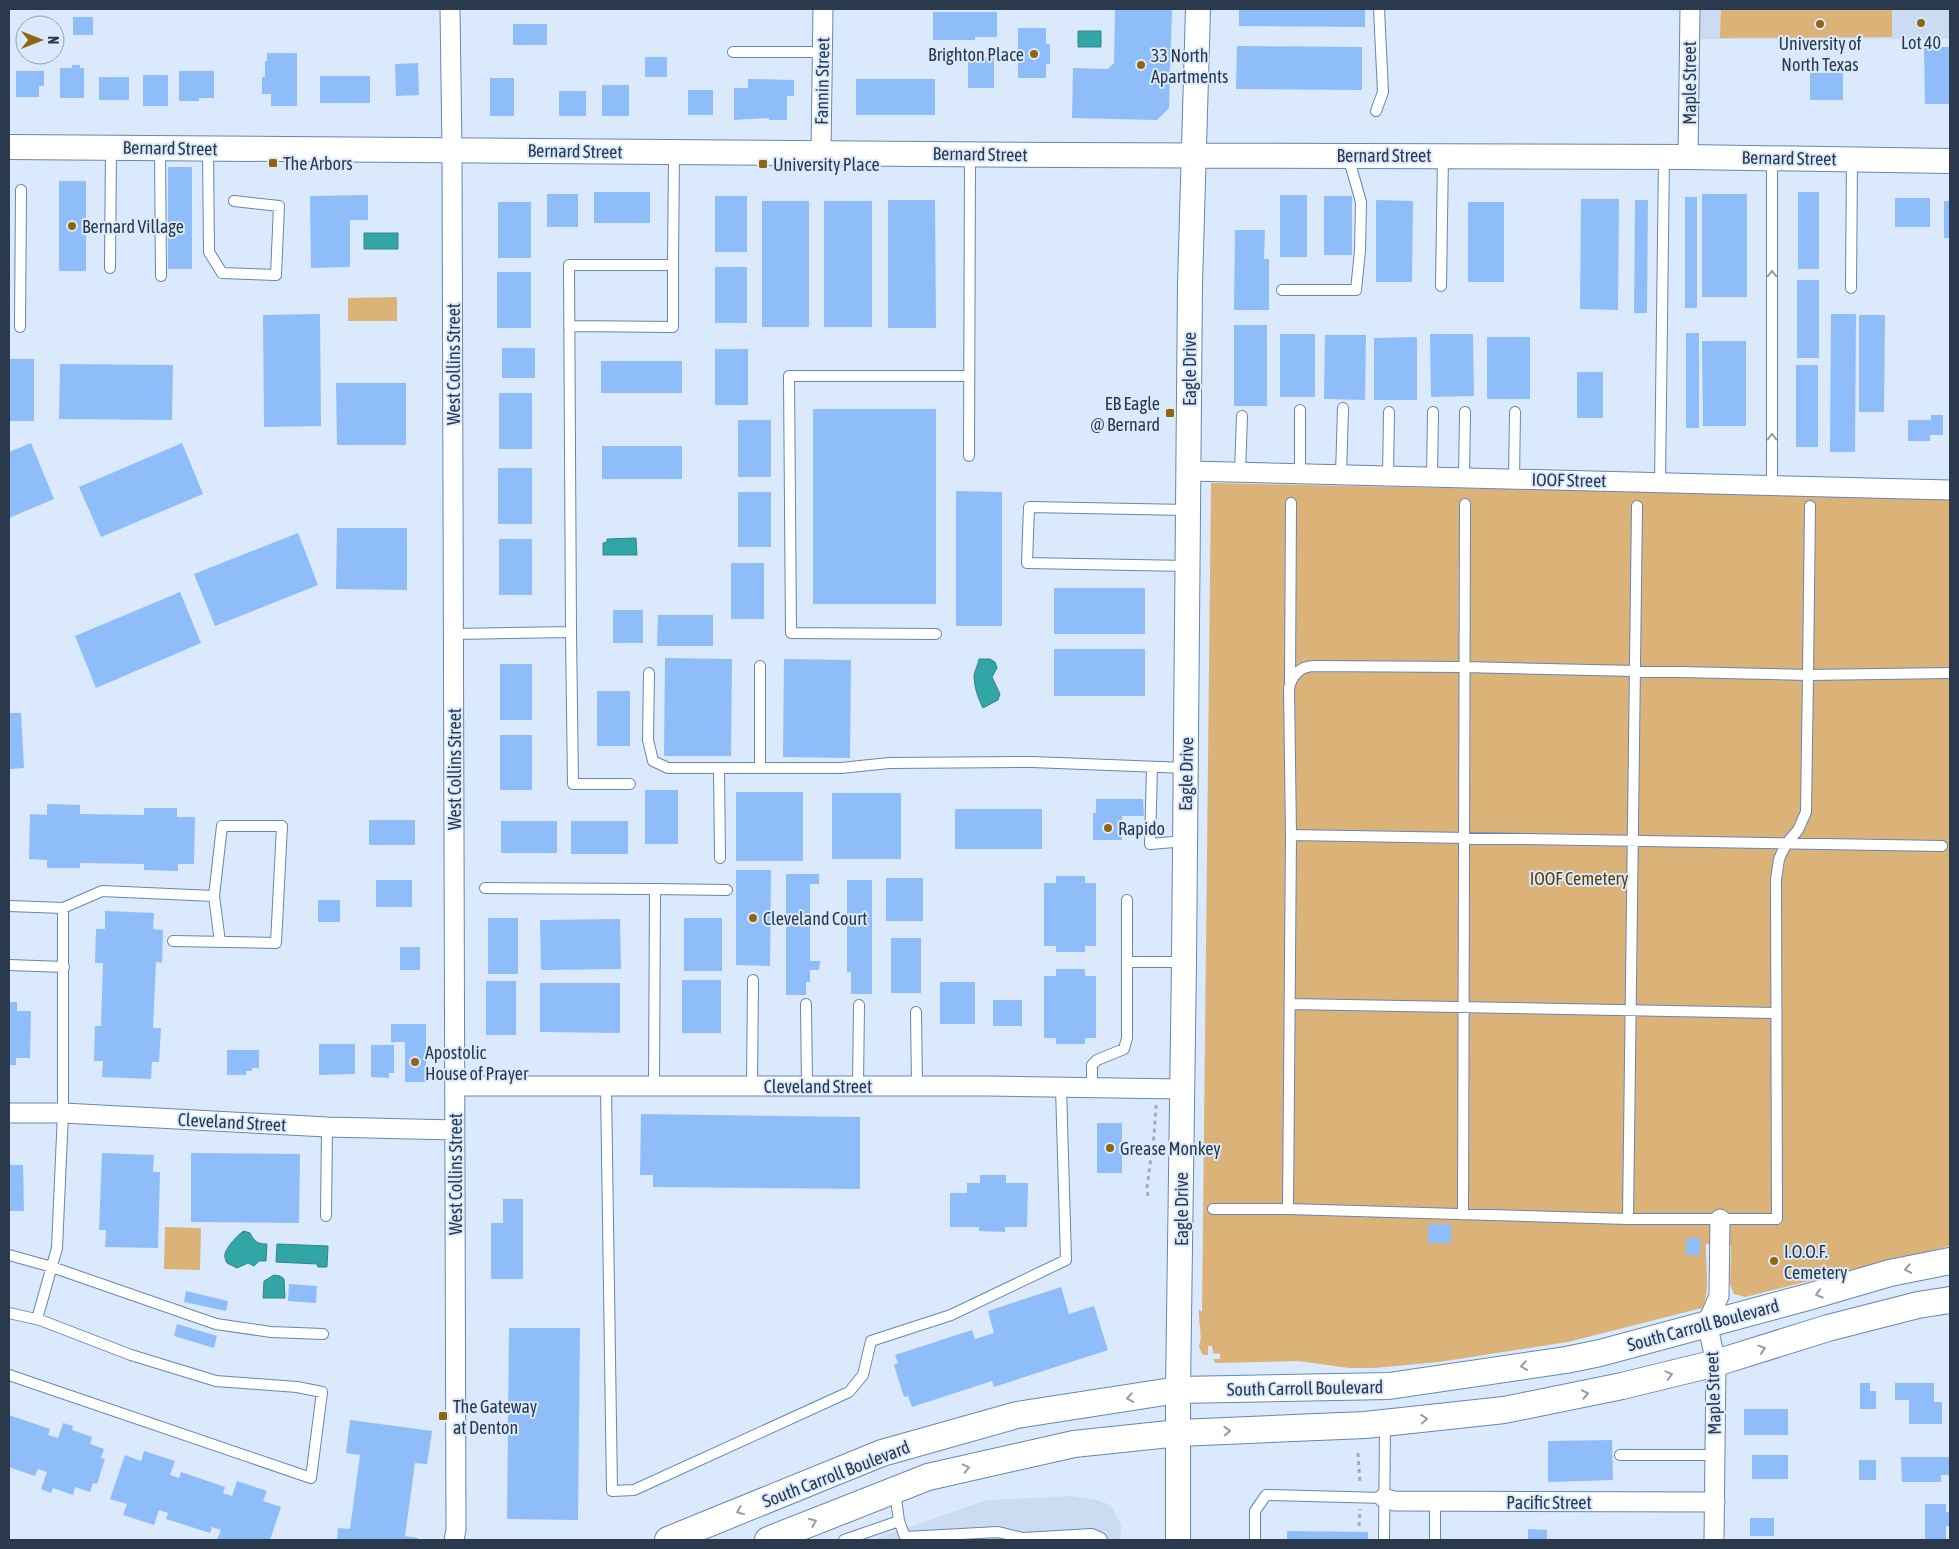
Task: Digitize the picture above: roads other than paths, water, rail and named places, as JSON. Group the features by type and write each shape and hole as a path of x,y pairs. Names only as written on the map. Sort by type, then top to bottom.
{"main road":[{"name":"South Carroll Boulevard","path":"668,1540 882,1453 1017,1416 1178,1390 1389,1386 1566,1360 1600,1353 1890,1273 1950,1261"},
{"name":"South Carroll Boulevard","path":"768,1540 928,1477 1074,1444 1178,1433 1365,1425 1504,1410 1622,1386 1716,1363 1828,1328 1918,1305 1950,1300"},
{"path":"882,1453 894,1490"}],"street":[{"name":"West Collins Street","path":"450,9 454,634 456,1537"},
{"name":"Fannin Street","path":"821,152 823,9"},
{"name":"Eagle Drive","path":"1178,1540 1190,284 1198,9"},
{"name":"Maple Street","path":"1688,157 1690,9"},
{"name":"Bernard Street","path":"9,147 1688,157 1950,161"},
{"name":"IOOF Street","path":"1189,471 1950,490"},
{"name":"Cleveland Street","path":"455,1086 917,1086 1181,1089"},
{"name":"Cleveland Street","path":"9,1113 63,1113 327,1127 455,1130"},
{"path":"1707,1323 1719,1296 1720,1219"},
{"name":"Maple Street","path":"1707,1323 1716,1363 1714,1540"},
{"name":"Pacific Street","path":"1384,1498 1394,1501 1715,1502"}],"lane":[{"path":"1376,111 1383,92 1380,9"},
{"path":"733,52 823,52"},
{"path":"110,268 112,147"},
{"path":"160,147 161,276"},
{"path":"208,148 209,252 222,273 276,275 279,206 234,201"},
{"path":"569,326 673,327 674,152"},
{"path":"970,154 970,456"},
{"path":"1282,290 1356,290 1360,251 1361,202 1347,155"},
{"path":"1441,286 1443,156"},
{"path":"1660,482 1664,157"},
{"path":"1772,158 1772,485"},
{"path":"1851,288 1852,160"},
{"path":"20,190 20,327"},
{"path":"630,784 573,784 569,265 673,266"},
{"path":"936,634 791,633 789,376 970,376"},
{"path":"1341,475 1343,408"},
{"path":"1300,410 1300,474"},
{"path":"1388,476 1389,412"},
{"path":"1432,477 1433,412"},
{"path":"1464,478 1465,412"},
{"path":"1514,479 1515,412"},
{"path":"1240,472 1242,416"},
{"path":"1288,1209 1292,835 1290,503"},
{"path":"1463,1214 1464,504"},
{"path":"1628,1219 1637,506"},
{"path":"1213,1209 1288,1209 1628,1219 1777,1219 1776,880 1780,859 1786,844 1798,830 1806,812 1810,506"},
{"path":"1188,510 1029,507 1027,563 1188,566"},
{"path":"454,634 571,632"},
{"path":"760,666 760,768"},
{"path":"1290,683 1300,670 1313,666 1463,667 1808,675 1950,673"},
{"path":"649,673 648,740 653,761 668,768 841,768 889,764 1022,762 1186,768"},
{"path":"1152,767 1150,844 1186,841"},
{"path":"719,768 720,858"},
{"path":"174,941 220,942 276,943 282,826 222,826 214,896 220,942"},
{"path":"1292,835 1942,846"},
{"path":"485,888 727,890"},
{"path":"654,1086 655,889"},
{"path":"9,906 63,908 102,891 214,896"},
{"path":"1092,1088 1092,1065 1097,1060 1124,1049 1127,1038 1127,900"},
{"path":"37,1319 57,1248 63,1113 63,908"},
{"path":"1127,962 1184,962"},
{"path":"9,964 64,967"},
{"path":"752,1086 753,980"},
{"path":"806,1004 807,1086"},
{"path":"1290,1004 1776,1013"},
{"path":"858,1086 859,1005"},
{"path":"916,1012 917,1086"},
{"path":"606,1086 612,1491 634,1490 849,1392 863,1375 871,1341 951,1315 1066,1260 1061,1087"},
{"path":"326,1216 327,1127"},
{"path":"9,1255 52,1267 216,1324 271,1332 323,1334"},
{"path":"9,1313 37,1319 131,1355 216,1381 322,1392 311,1478 9,1375"},
{"path":"1384,1423 1384,1540"},
{"path":"1620,1455 1715,1455"},
{"path":"894,1490 899,1521 905,1536 998,1532 1023,1539 1092,1534 1102,1540"},
{"path":"1255,1540 1256,1511 1266,1495 1384,1498"},
{"path":"1435,1501 1435,1540"},
{"path":"844,1540 899,1521"}],"place":[{"name":"Lot 40","path":"1921,23"},
{"name":"University of North Texas","path":"1820,24"},
{"name":"Brighton Place","path":"1034,54"},
{"name":"33 North Apartments","path":"1141,65"},
{"name":"The Arbors","path":"273,163"},
{"name":"University Place","path":"763,164"},
{"name":"Bernard Village","path":"72,226"},
{"name":"EB Eagle @ Bernard","path":"1170,413"},
{"name":"Rapido","path":"1108,828"},
{"name":"Cleveland Court","path":"753,918"},
{"name":"Apostolic House of Prayer","path":"415,1062"},
{"name":"Grease Monkey","path":"1110,1148"},
{"name":"I.O.O.F. Cemetery","path":"1774,1261"},
{"name":"The Gateway at Denton","path":"443,1416"}],"park label":[{"name":"IOOF Cemetery","path":"1579,878"}]}
